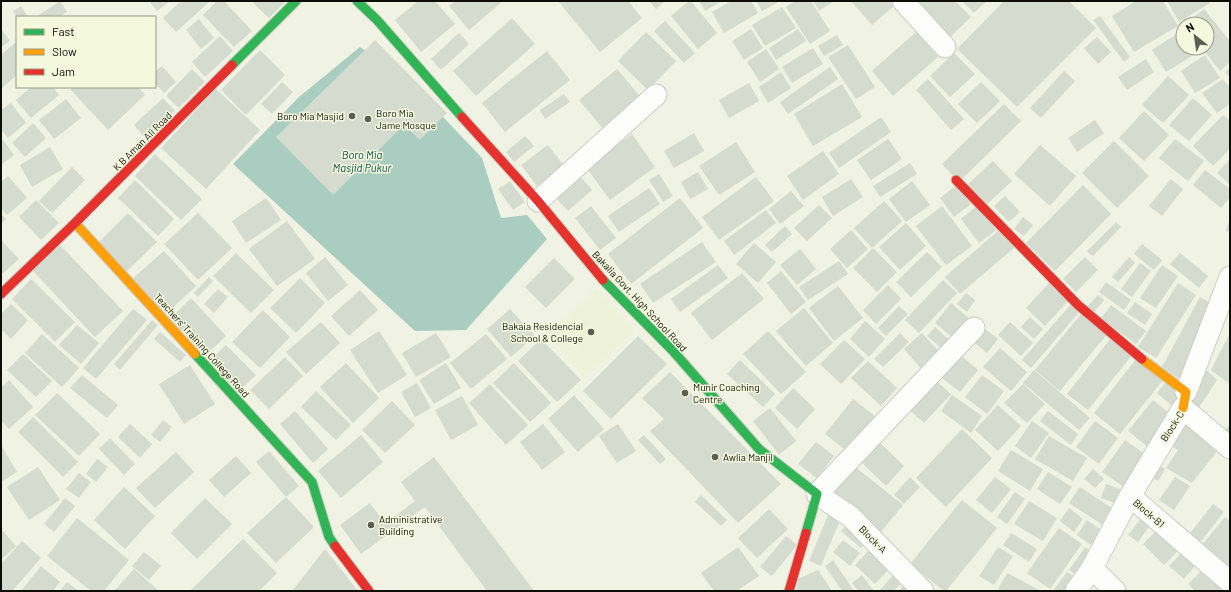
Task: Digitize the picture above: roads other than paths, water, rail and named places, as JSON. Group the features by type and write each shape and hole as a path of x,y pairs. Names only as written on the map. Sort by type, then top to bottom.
{"street":[{"name":"K B Aman Ali Road","path":"1,294 75,223 296,1"},
{"name":"Bakalia Govt. High School Road","path":"357,1 377,20 509,171 538,201 599,276 673,351 759,449 817,494"},
{"path":"903,1 945,47"},
{"path":"538,201 656,95"},
{"path":"956,180 1078,305 1184,400 1230,277"},
{"name":"Teachers' Training College Road","path":"75,223 312,482 329,537 369,591"},
{"path":"789,591 817,494 974,328"},
{"name":"Block-C","path":"1130,496 1184,400 1230,448"},
{"name":"Block-A","path":"817,494 851,517 923,591"},
{"name":"Block-B1","path":"1076,591 1092,568 1130,496 1230,582"},
{"path":"1092,568 1115,591"}],"water":[{"name":"Boro Mia Masjid Pukur","path":"360,47 403,75 482,158 501,218 527,215 547,239 466,330 415,331 233,164 299,97"}],"place":[{"name":"Boro Mia Masjid","path":"352,116"},
{"name":"Boro Mia Jame Mosque","path":"368,119"},
{"name":"Bakaia Residencial School & College","path":"591,332"},
{"name":"Munir Coaching Centre","path":"685,393"},
{"name":"Awlia Manjil","path":"715,457"},
{"name":"Administrative Building","path":"371,525"}]}
